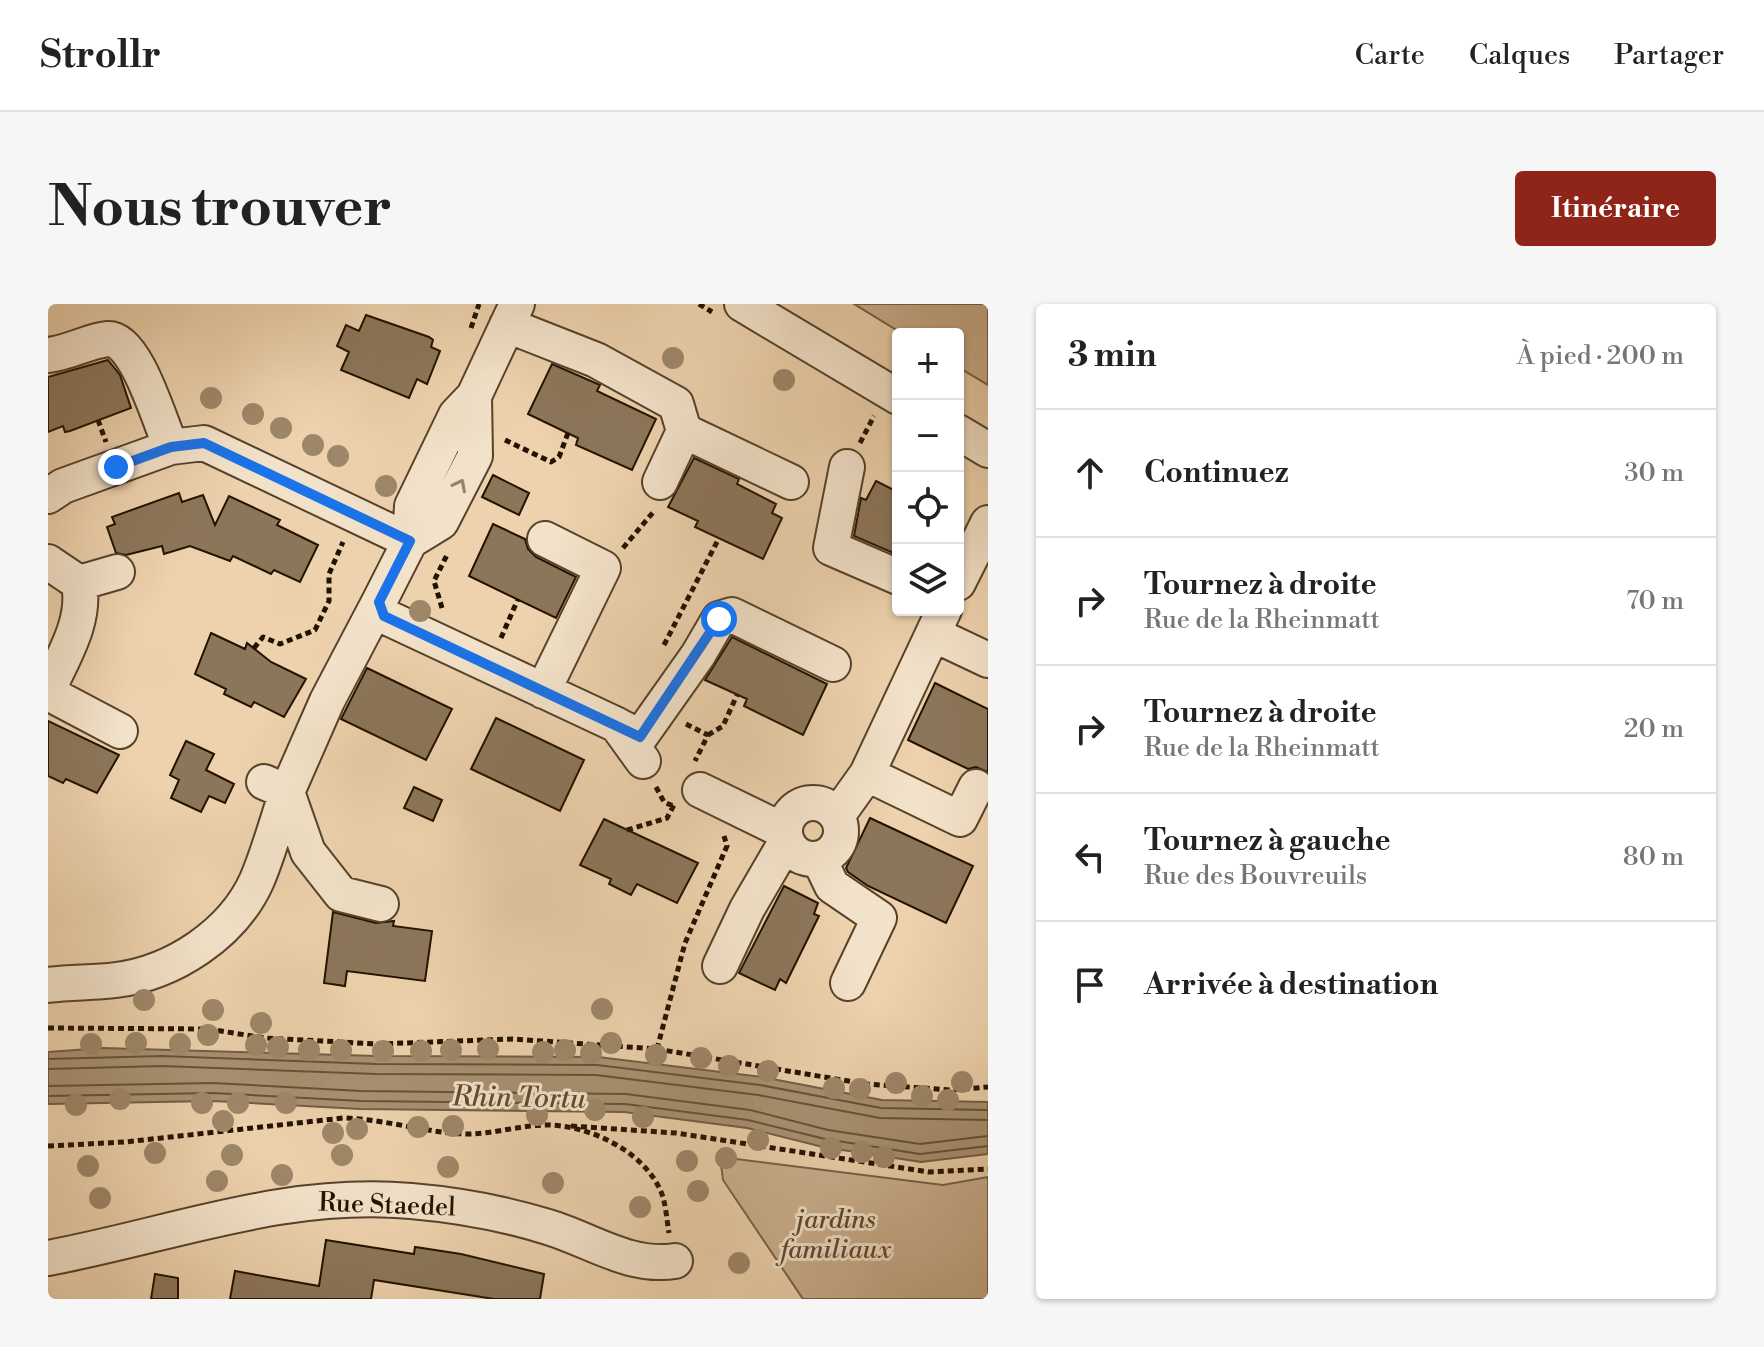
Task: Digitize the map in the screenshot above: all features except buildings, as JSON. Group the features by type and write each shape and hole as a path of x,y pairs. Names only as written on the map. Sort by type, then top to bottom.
{"street":[{"path":"742,304 892,393"},
{"path":"48,985 119,980 171,964 210,941 241,907 257,881 276,787 327,701 410,541 412,506 456,415 474,396 512,314 676,404 684,431 660,482"},
{"path":"48,355 110,339 121,342 133,356 165,435"},
{"path":"684,431 791,482"},
{"path":"48,496 165,435 216,446 410,541"},
{"path":"964,436 988,450"},
{"path":"847,467 831,548 892,574"},
{"path":"964,571 988,523"},
{"path":"545,539 603,568 550,677"},
{"path":"48,562 79,583 81,596 78,625 50,686 52,695 120,731"},
{"path":"79,583 117,572"},
{"path":"379,602 384,616 493,644 550,677 617,725 640,737 719,619 732,615 833,664"},
{"path":"837,816 867,774 939,622 988,660"},
{"path":"617,725 643,761"},
{"path":"867,774 960,819 976,787"},
{"path":"276,787 308,852 341,894 381,904"},
{"path":"693,801 785,837 797,854 819,859"},
{"path":"720,966 785,837 790,813 805,803 823,804 841,824 839,842 819,859"},
{"path":"819,859 832,886 879,918 848,983"},
{"name":"Rue Staedel","path":"48,1258 268,1206 373,1199 485,1211 571,1234 630,1260 647,1263 675,1261"}],"path":[{"path":"471,334 472,320 479,304"},
{"path":"494,434 551,462 559,457 568,433"},
{"path":"91,446 165,435"},
{"path":"497,454 504,439"},
{"path":"603,568 638,534 658,506 660,482"},
{"path":"254,648 263,637 280,644 315,630 329,601 329,574 355,515"},
{"path":"657,659 719,538"},
{"path":"448,553 434,581 440,608 453,614"},
{"path":"518,599 493,644 550,677"},
{"path":"708,735 723,726 737,695"},
{"path":"643,761 664,802 693,801"},
{"path":"657,1049 685,943 727,846 722,830"},
{"path":"48,1028 208,1029 265,1038 378,1044 513,1039 657,1049 866,1084 950,1090 988,1087"},
{"path":"48,1146 125,1142 343,1118 374,1119 471,1134 546,1125 676,1133 929,1172 988,1169"},
{"path":"546,1125 593,1134 614,1142 650,1175 662,1195 675,1261"}],"green space":[{"path":"854,304 988,304 988,385 964,371 964,328 893,328"},
{"name":"jardins familiaux","path":"720,1157 943,1185 988,1177 988,1299 803,1299 723,1180"}],"water":[{"name":"Rhin Tortu","path":"103,1048 377,1056 598,1057 762,1077 882,1100 988,1102 988,1154 921,1162 823,1147 747,1128 624,1112 360,1109 213,1101 48,1104 48,1052"}],"route":[{"path":"116,467 183,444 216,446 410,541 379,602 384,616 640,737 698,655 719,619"}]}
